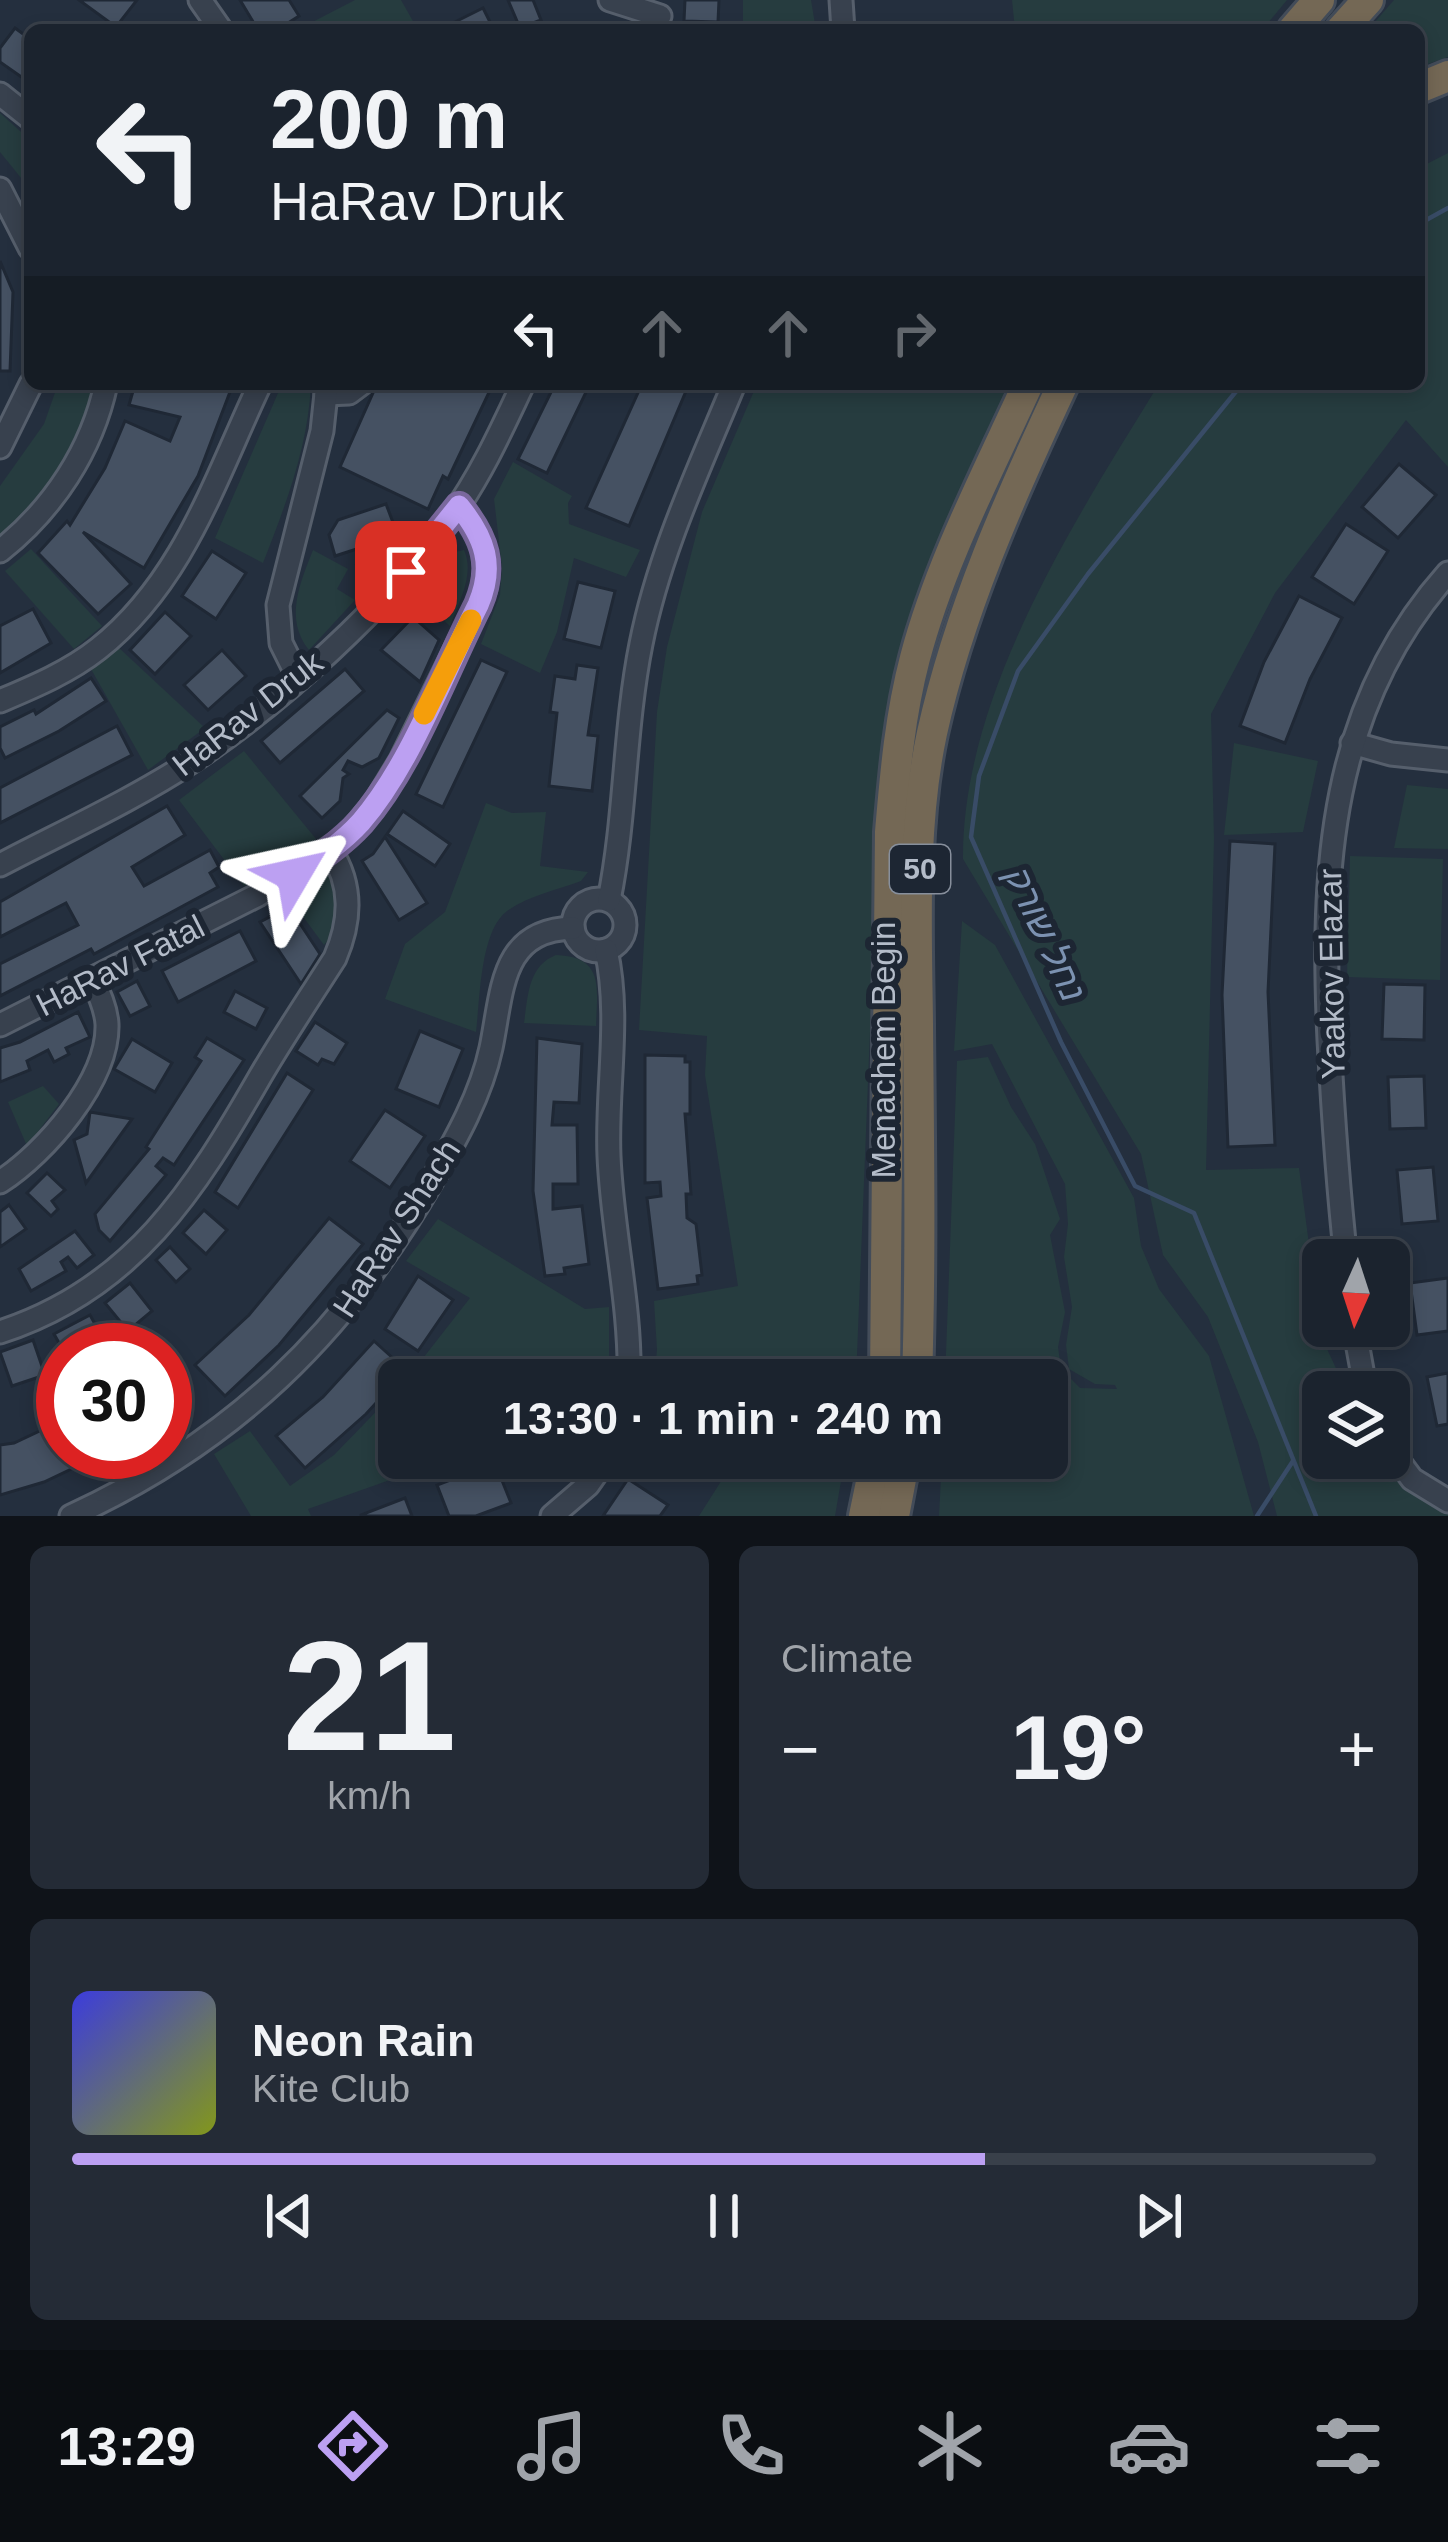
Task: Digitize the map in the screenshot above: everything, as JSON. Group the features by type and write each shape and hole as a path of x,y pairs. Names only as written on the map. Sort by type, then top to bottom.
{"highway":[{"path":"1298,24 1319,0"},
{"path":"1346,24 1368,0"},
{"name":"Menachem Begin","path":"885,1359 890,832 898,743 915,658 940,578 1025,390"},
{"name":"Menachem Begin","path":"918,1359 917,962 921,831 931,737 958,634 988,553 1060,390"},
{"path":"864,1516 872,1479"},
{"path":"894,1516 901,1479"}],"street":[{"path":"610,0 660,15"},
{"path":"0,94 24,113"},
{"path":"0,189 24,236"},
{"path":"0,447 28,390"},
{"path":"0,551 38,516 74,467 104,390"},
{"path":"0,701 87,657 153,595 200,518 257,390"},
{"path":"298,677 280,643 278,605 313,470 327,390"},
{"name":"HaRav Druk","path":"0,865 193,760 298,677 406,572 459,506 520,390"},
{"path":"609,900 634,681 646,617 683,506 731,390"},
{"name":"HaRav Fatal","path":"0,1025 258,896 330,850 361,821 388,784 485,589 488,561 482,536 459,506"},
{"name":"Yaakov Elazar","path":"1344,1239 1324,931 1331,832 1352,743 1384,664 1448,573"},
{"path":"1352,743 1391,754 1448,760"},
{"path":"0,1332 61,1307 117,1269 172,1216 222,1145 341,944 348,901 344,875 330,850"},
{"path":"600,898 609,900 622,910 626,926 620,941 606,950 581,944 573,928 577,911 600,898"},
{"name":"HaRav Shach","path":"71,1516 145,1478 216,1432 279,1380 337,1321 391,1248 465,1120 488,1060 514,956 524,942 543,931 573,928"},
{"path":"606,950 611,987 609,1156 628,1359"},
{"path":"0,1182 44,1145 98,1069 107,1022 92,979"},
{"path":"1410,1476 1448,1501"},
{"path":"552,1516 592,1479"}],"green space":[{"path":"355,0 401,0 415,24 309,24"},
{"path":"743,0 811,0 815,24 743,24"},
{"path":"1012,0 1287,0 1267,24 1014,24"},
{"path":"1394,0 1448,0 1448,57 1425,65 1425,24 1373,24"},
{"path":"0,113 24,135 24,182 0,152"},
{"path":"1448,153 1448,467 1406,420 1275,593 1211,714 1214,839 1206,1170 1299,1168 1308,1239 1302,1239 1302,1347 1326,1347 1337,1371 1302,1371 1302,1479 1402,1479 1418,1493 1448,1500 1448,1516 1277,1516 1258,1442 1208,1317 1163,1255 1141,1154 963,859 968,797 981,734 1029,611 1155,390 1425,390 1425,165"},
{"path":"56,390 92,390 60,468 0,538 0,486 44,424"},
{"path":"279,390 310,390 294,475 263,563 215,538"},
{"path":"754,390 1010,390 926,570 881,759 857,1359 656,1359 654,1301 738,1286 705,1075 707,1036 639,1030 657,712 667,647 702,512"},
{"path":"513,462 572,496 569,524 640,550 626,577 574,558 557,632 540,673 481,644 500,595 502,567 494,499"},
{"path":"31,549 102,626 74,649 5,571"},
{"path":"313,550 348,569 337,589 355,600 309,650 296,613 299,588"},
{"path":"464,550 467,578 450,626 419,598 455,552"},
{"path":"118,647 205,728 148,770 91,669"},
{"path":"1234,743 1318,761 1303,832 1224,835"},
{"path":"244,751 316,839 244,886 179,800"},
{"path":"1407,785 1448,789 1448,849 1394,848"},
{"path":"486,803 512,813 546,812 540,866 588,872 581,881 515,906 498,921 483,967 476,1032 385,999 405,944 445,912"},
{"path":"1350,856 1443,859 1440,980 1347,977"},
{"path":"334,872 337,920 324,945 290,899"},
{"path":"962,921 995,945 1134,1198 1141,1246 1159,1289 1209,1356 1254,1516 939,1516 941,1479 1068,1479 1068,1376 1080,1388 1117,1389 1095,1384 1069,1369 1066,1345 1072,1307 1064,1257 1065,1184 992,1044 954,1051"},
{"path":"556,955 572,957 590,968 597,987 596,1026 524,1023 535,974"},
{"path":"988,1057 1035,1144 1060,1219 1050,1235 1065,1312 1060,1359 946,1359 957,1061"},
{"path":"43,1086 59,1104 27,1146 8,1102"},
{"path":"438,1219 585,1309 609,1307 609,1359 422,1359 470,1298 406,1261"},
{"path":"378,1410 378,1479 393,1479 308,1509 311,1516 251,1516 214,1454 250,1431 290,1486 334,1455"},
{"path":"722,1479 841,1479 835,1516 699,1516"}],"building":[{"path":"79,0 137,0 118,24"},
{"path":"240,0 289,0 299,16 286,24 254,24"},
{"path":"508,0 533,0 541,20 518,24"},
{"path":"685,0 719,0 718,22 684,21"},
{"path":"483,8 491,24 456,24"},
{"path":"15,28 24,35 24,79 0,62 0,48"},
{"path":"0,261 13,292 10,371 0,371"},
{"path":"133,390 231,390 198,476 144,568 83,532 131,584 98,614 38,553 67,521 70,525 105,468 125,421 170,441 180,417 129,405"},
{"path":"374,390 490,390 448,479 443,476 428,509 340,467"},
{"path":"552,390 587,390 547,473 518,459"},
{"path":"639,390 686,390 629,526 586,508"},
{"path":"1399,464 1436,495 1398,538 1362,507"},
{"path":"386,504 400,541 395,550 358,562 369,545 335,556 329,535 338,520"},
{"path":"1346,524 1388,551 1354,604 1312,577"},
{"path":"212,551 246,573 216,619 182,596"},
{"path":"578,582 615,591 601,648 564,639"},
{"path":"1299,596 1342,618 1310,679 1285,743 1240,726 1264,662"},
{"path":"33,609 51,643 0,673 0,626"},
{"path":"165,612 191,636 155,674 130,650"},
{"path":"413,617 439,640 420,682 381,650"},
{"path":"222,650 246,676 208,710 184,685"},
{"path":"481,660 507,672 443,807 416,794"},
{"path":"577,665 598,668 588,735 598,736 592,791 549,786 557,713 550,712 555,676 575,679"},
{"path":"345,669 364,691 280,763 261,741"},
{"path":"91,678 106,701 5,758 0,727 34,710 36,714"},
{"path":"387,710 399,718 379,758 362,767 348,761 340,801 322,818 300,796"},
{"path":"117,726 132,755 0,823 0,788"},
{"path":"167,806 185,835 132,867 144,886 210,850 219,867 210,873 218,887 94,954 91,949 0,996 0,964 78,925 66,903 0,937 0,902"},
{"path":"403,811 450,844 435,866 387,834"},
{"path":"385,837 427,903 399,920 362,861"},
{"path":"1230,841 1275,844 1268,992 1275,1145 1228,1147 1222,995"},
{"path":"289,907 320,954 301,984 260,922"},
{"path":"240,931 256,961 178,1002 162,971"},
{"path":"137,981 150,1006 130,1016 117,992"},
{"path":"1384,984 1425,985 1424,1040 1382,1039"},
{"path":"235,991 267,1008 256,1029 224,1012"},
{"path":"78,1012 90,1037 66,1048 69,1054 54,1062 48,1050 27,1061 30,1070 0,1082 0,1048"},
{"path":"315,1022 347,1043 334,1064 322,1059 318,1065 296,1051"},
{"path":"420,1031 463,1049 439,1107 396,1089"},
{"path":"207,1038 244,1060 174,1165 163,1158 156,1166 166,1175 110,1241 99,1230 95,1214 149,1149 146,1147 201,1061 195,1057"},
{"path":"537,1038 582,1044 579,1103 554,1102 552,1125 577,1125 578,1184 553,1184 553,1209 582,1206 589,1264 545,1276 533,1191"},
{"path":"132,1039 172,1063 155,1092 114,1069"},
{"path":"645,1055 685,1056 685,1062 690,1062 690,1114 685,1114 691,1194 686,1194 687,1218 696,1224 702,1275 697,1276 698,1284 658,1289 647,1198 661,1196 660,1182 645,1183"},
{"path":"287,1073 313,1090 238,1208 215,1192"},
{"path":"1424,1076 1426,1128 1390,1129 1388,1077"},
{"path":"385,1110 425,1136 390,1188 350,1161"},
{"path":"90,1112 132,1119 86,1183 74,1140 87,1134"},
{"path":"1433,1167 1438,1221 1402,1224 1397,1170"},
{"path":"47,1173 65,1190 52,1201 58,1209 51,1216 27,1193"},
{"path":"9,1205 26,1229 0,1247 0,1212"},
{"path":"204,1210 227,1230 206,1254 183,1233"},
{"path":"329,1218 363,1244 279,1345 225,1396 195,1365 249,1315"},
{"path":"75,1231 94,1255 77,1268 68,1257 61,1262 66,1271 31,1291 19,1269"},
{"path":"170,1247 190,1269 176,1282 156,1260"},
{"path":"418,1276 453,1300 418,1351 385,1329"},
{"path":"1448,1278 1448,1331 1417,1335 1410,1283"},
{"path":"130,1283 152,1311 138,1323 121,1323 105,1303"},
{"path":"33,1340 36,1378 12,1386 0,1352"},
{"path":"374,1341 394,1359 378,1359 378,1401 305,1468 276,1436 323,1397"},
{"path":"1448,1373 1448,1424 1437,1426 1427,1377"},
{"path":"36,1433 36,1479 50,1479 0,1495 0,1445"},
{"path":"453,1479 501,1479 511,1503 476,1516 449,1516 437,1485"},
{"path":"628,1479 668,1505 660,1516 603,1516"},
{"path":"405,1498 412,1516 361,1516 361,1515"}],"waterway":[{"name":"נחל שורק","path":"1425,221 1448,208"},
{"name":"נחל שורק","path":"1237,390 1088,574 1018,671 979,776 971,837 1061,1042 1135,1186 1194,1213 1316,1516"},
{"path":"1257,1516 1293,1461"}],"slow traffic":[{"path":"424,714 471,620"}],"route":[{"path":"294,875 346,837 375,803 478,605 488,561 482,536 459,506 406,572"}]}
